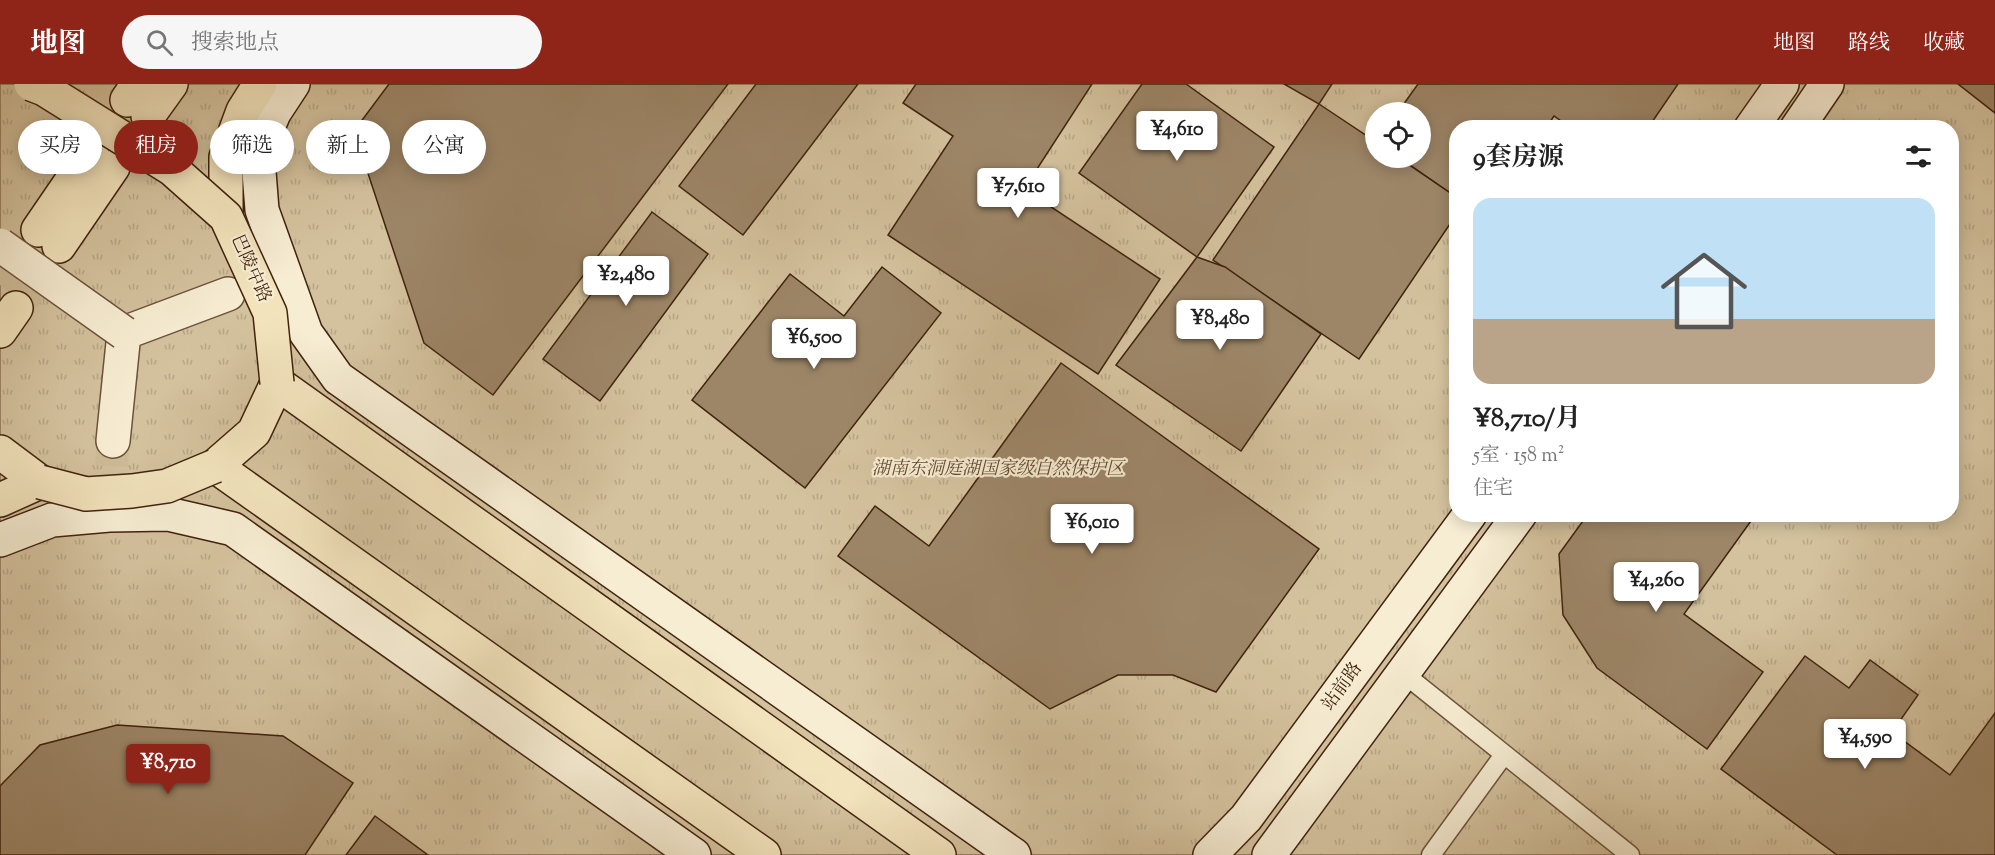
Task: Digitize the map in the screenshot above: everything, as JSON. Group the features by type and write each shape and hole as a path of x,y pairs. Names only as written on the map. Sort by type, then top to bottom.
{"main road":[{"path":"31,84 44,89 120,134 172,169 226,217"},
{"path":"138,100 171,84"},
{"name":"巴陵中路","path":"260,84 243,111 226,157 226,217 270,313 277,383"},
{"path":"49,238 103,159"},
{"path":"0,453 40,482 86,494 167,486 215,466 254,432 277,383 939,855"},
{"path":"215,466 764,855"},
{"path":"0,500 40,482"}],"street":[{"path":"293,84 274,113 262,142 259,172 262,210 306,333 338,378 1014,855"},
{"path":"1757,120 1782,84"},
{"path":"1802,120 1827,84"},
{"path":"0,245 124,333"},
{"path":"124,333 228,294"},
{"path":"113,441 124,333"},
{"path":"0,540 52,520 109,515 168,514 233,529 694,855"},
{"name":"站前路","path":"1210,855 1246,818 1464,522"},
{"path":"1269,855 1514,522"}],"lane":[{"path":"1403,673 1503,756 1630,855"},
{"path":"1431,855 1503,756"}],"green space":[{"name":"湖南东洞庭湖国家级自然保护区","path":"0,84 1995,84 1995,855 0,855"}],"building":[{"path":"389,84 728,84 493,395 424,343 368,174 390,174 390,120 362,120"},
{"path":"756,84 858,84 743,235 679,186"},
{"path":"916,84 1092,84 1024,189 1160,279 1098,374 888,235 953,136 903,103"},
{"path":"1142,84 1186,84 1274,147 1197,257 1079,173"},
{"path":"1284,84 1332,84 1319,104"},
{"path":"1418,84 1678,84 1653,120 1560,120 1554,116 1551,120 1449,120 1449,192 1414,168 1431,168 1431,102 1405,102"},
{"path":"1958,84 1995,84 1995,113"},
{"path":"1319,104 1365,135 1365,168 1414,168 1449,192 1449,225 1359,359 1213,260"},
{"path":"652,212 708,254 600,401 543,359"},
{"path":"1197,257 1225,267 1321,334 1241,451 1116,365"},
{"path":"882,267 941,313 805,488 692,400 790,274 844,316"},
{"path":"1061,363 1319,549 1216,692 1173,675 1118,675 1050,709 838,556 875,506 929,546"},
{"path":"1582,522 1750,522 1684,614 1763,672 1707,749 1597,668 1563,615 1559,554"},
{"path":"1805,656 1849,688 1870,660 1918,695 1892,732 1950,775 1995,713 1995,855 1837,855 1721,769"},
{"path":"117,725 283,736 353,783 305,855 0,855 0,786 40,745"},
{"path":"375,816 428,855 346,855"}],"tunnel":[{"path":"0,285 36,234"},
{"path":"16,308 56,250"},
{"path":"109,515 113,441"}]}
